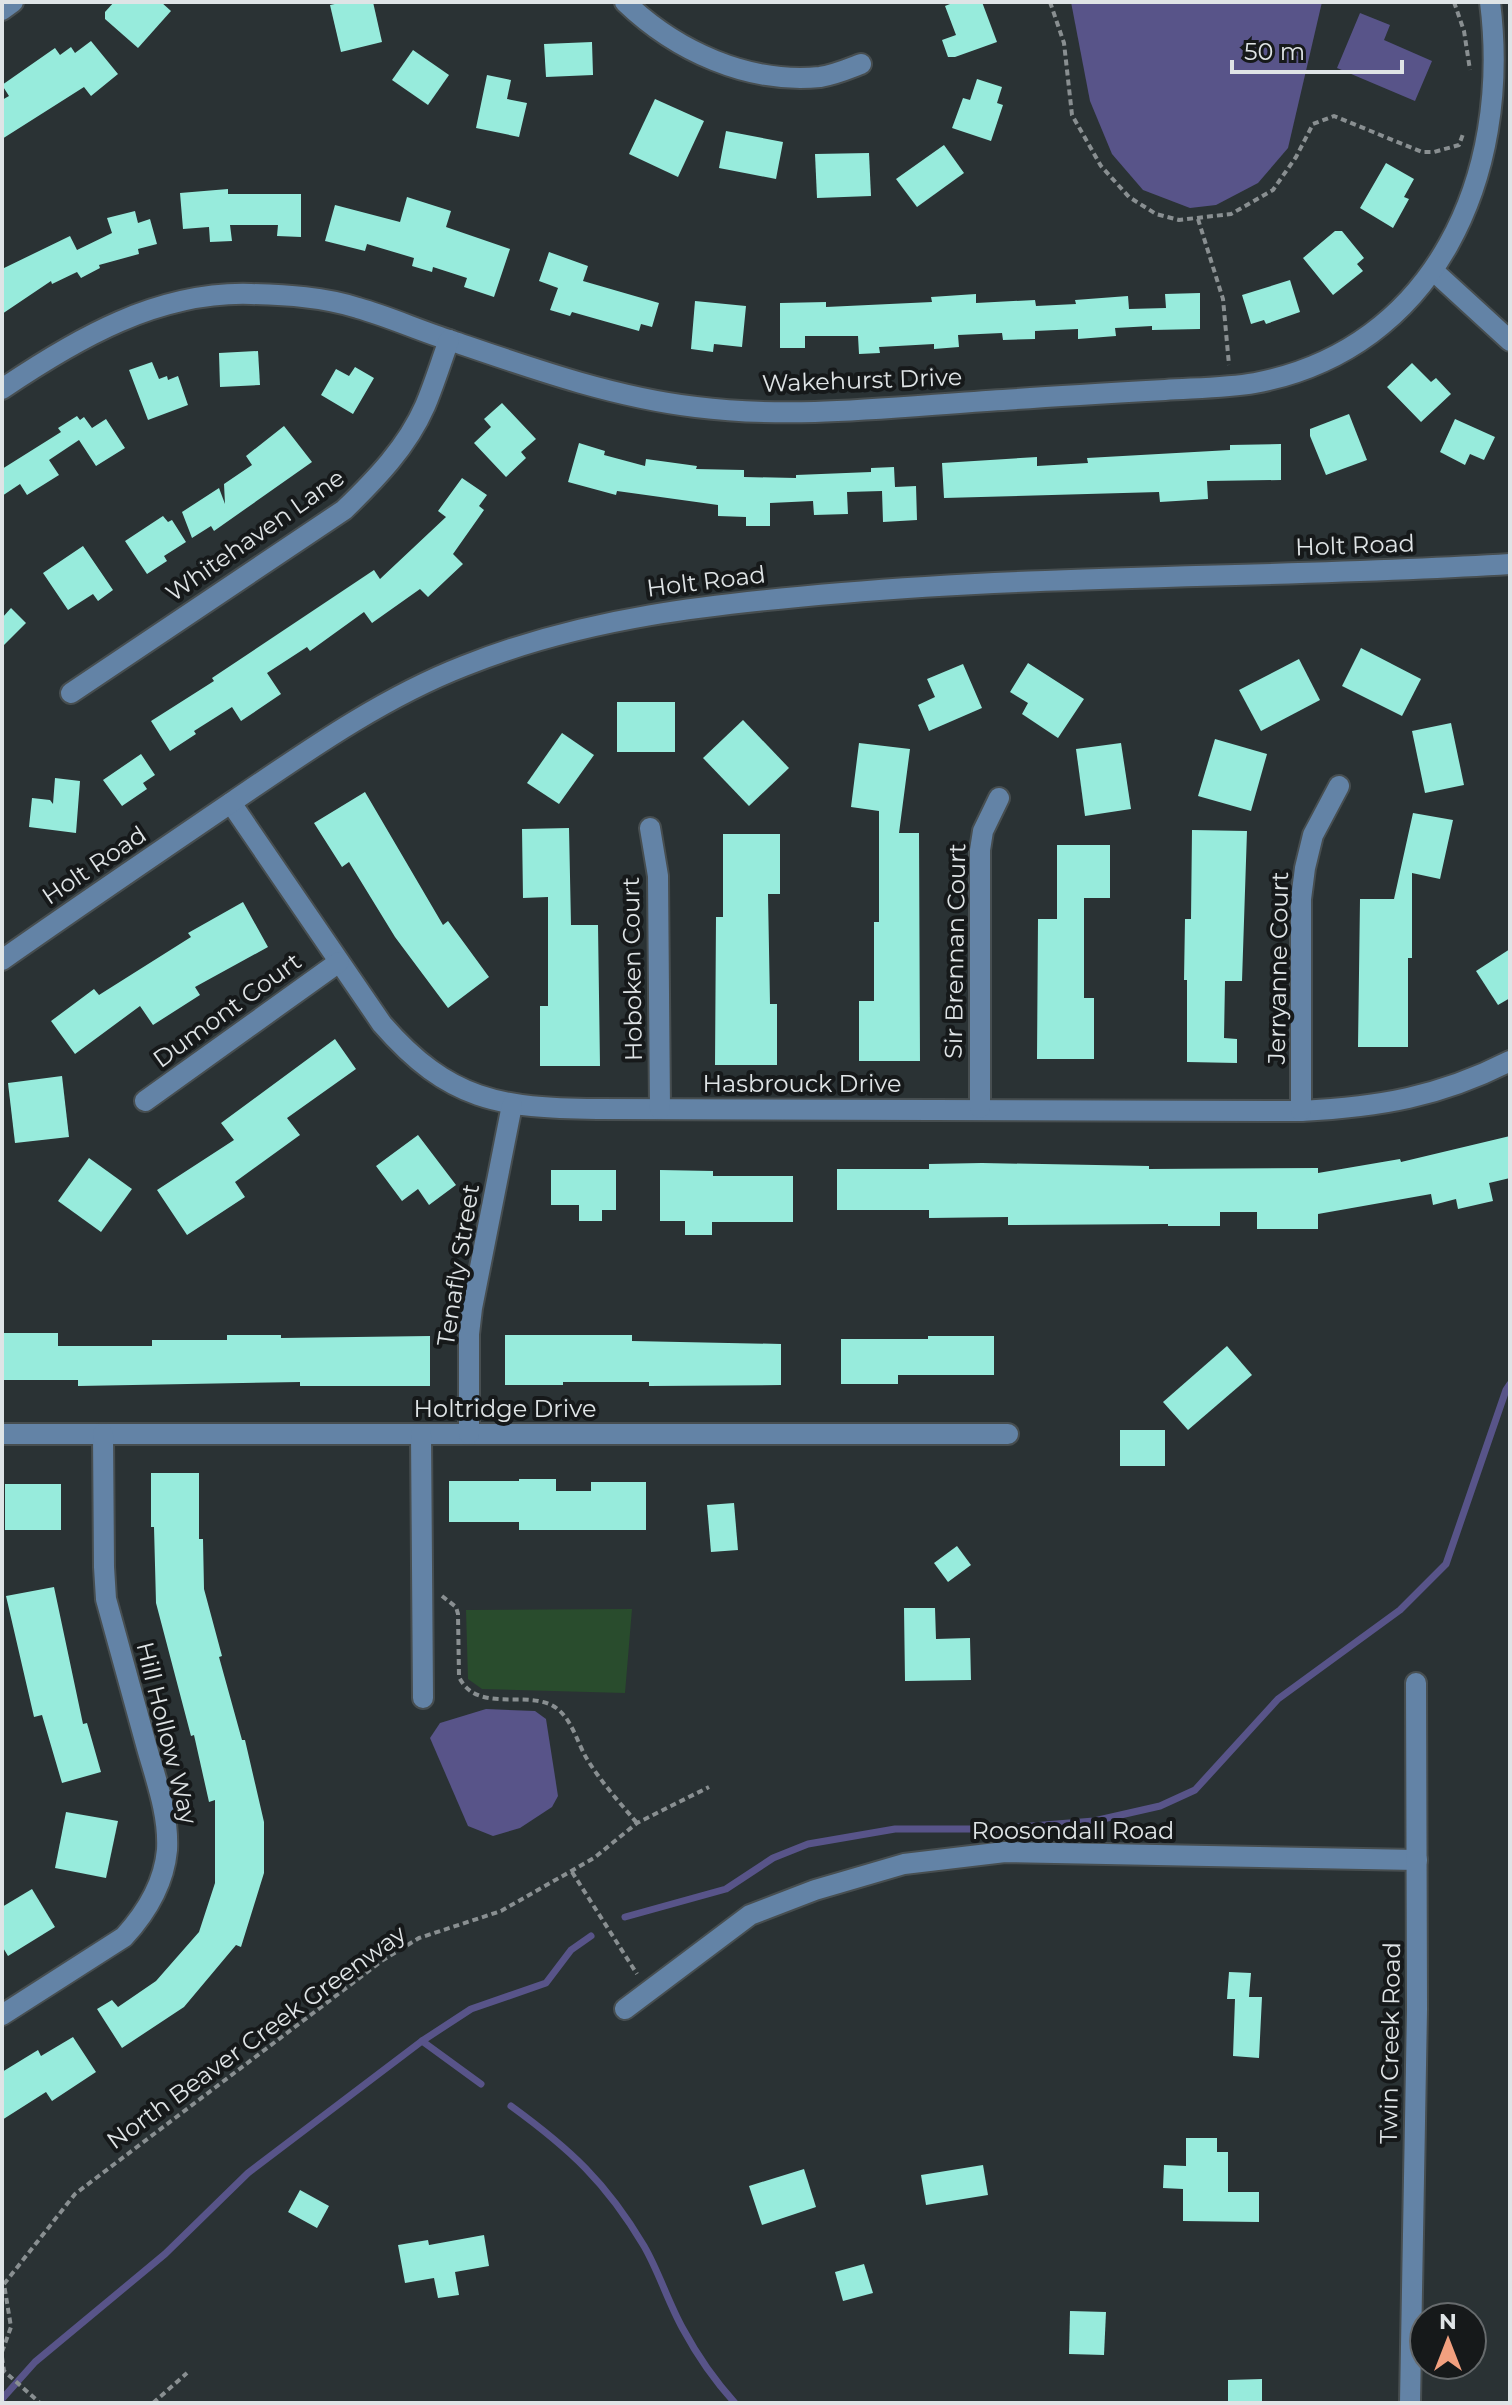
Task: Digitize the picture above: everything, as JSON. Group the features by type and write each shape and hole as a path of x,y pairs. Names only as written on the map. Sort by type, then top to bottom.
{"street":[{"path":"2,10 13,2"},
{"path":"625,2 665,35 692,51 730,67 786,78 823,76 861,64"},
{"name":"Wakehurst Drive","path":"2,389 98,330 144,312 245,293 316,298 357,307 603,389 682,405 741,411 815,411 1254,383 1334,359 1362,343 1390,322 1438,275 1473,221 1494,169 1503,101 1500,36 1490,2"},
{"path":"1438,275 1510,341"},
{"name":"Whitehaven Lane","path":"71,693 344,510 398,452 425,407 449,340"},
{"name":"Holt Road","path":"2,960 317,744 384,705 461,667 566,631 712,604 933,585 1510,564"},
{"name":"Jerryanne Court","path":"1301,1111 1301,899 1313,835 1339,786"},
{"name":"Sir Brennan Court","path":"980,1108 980,850 983,831 999,798"},
{"name":"Hasbrouck Drive","path":"231,803 382,1024 423,1067 479,1097 512,1105 660,1109 1301,1111 1362,1108 1398,1102 1478,1078 1510,1061"},
{"name":"Hoboken Court","path":"650,828 658,876 660,1109"},
{"name":"Dumont Court","path":"145,1101 339,962"},
{"name":"Tenafly Street","path":"469,1434 472,1308 512,1105"},
{"name":"Holtridge Drive","path":"2,1434 1008,1434"},
{"name":"Hill Hollow Way","path":"2,2015 124,1937 150,1901 167,1851 163,1809 106,1599 103,1434"},
{"path":"421,1434 423,1698"},
{"name":"Twin Creek Road","path":"1410,2403 1417,2009 1416,1683"},
{"name":"Roosondall Road","path":"625,2009 750,1915 815,1890 904,1864 1005,1852 1417,1860"}],"path":[{"path":"1050,2 1064,43 1072,115 1101,166 1129,197 1156,214 1179,220 1231,214 1273,190 1296,157 1313,124 1321,119 1334,116 1422,152 1459,145 1468,122"},
{"path":"1454,2 1464,31 1471,73"},
{"path":"1198,219 1223,299 1231,385"},
{"path":"438,1592 456,1607 458,1614 459,1677 464,1686 472,1694 484,1698 537,1701 551,1705 562,1713 588,1760 637,1823"},
{"name":"North Beaver Creek Greenway","path":"40,2403 4,2371 2,2355 11,2327 4,2284 75,2194 383,1960 419,1938 501,1911 594,1858 637,1823 709,1787"},
{"path":"572,1872 648,1991"},
{"path":"153,2403 187,2373"}],"green space":[{"path":"632,1609 625,1693 482,1689 468,1679 466,1610"}],"shaded area":[{"path":"1071,2 1322,2 1288,148 1258,183 1216,205 1190,208 1143,190 1112,154 1090,101"},
{"path":"1360,13 1390,25 1384,40 1432,61 1415,101 1337,68"},
{"path":"486,1709 535,1711 546,1719 558,1796 552,1807 520,1828 493,1836 468,1826 430,1738 440,1723"}],"building":[{"path":"114,2 161,2 171,11 138,48 105,19 105,12"},
{"path":"373,2 382,42 341,52 330,5"},
{"path":"955,2 982,2 997,42 948,57 942,40 956,35 945,6"},
{"path":"91,41 118,74 91,96 84,87 2,139 2,100 9,96 2,85 55,48 60,55 71,47 75,53"},
{"path":"592,42 593,75 546,77 544,44"},
{"path":"413,50 449,75 428,105 392,80"},
{"path":"487,75 511,80 507,99 527,103 519,137 476,128"},
{"path":"977,79 1002,87 997,103 1003,105 991,141 952,128 963,98 970,100"},
{"path":"655,99 704,121 678,177 629,154"},
{"path":"726,131 783,142 776,179 719,168"},
{"path":"944,145 964,173 917,207 896,179"},
{"path":"869,153 871,196 817,198 815,154"},
{"path":"1386,163 1414,179 1404,197 1409,199 1393,228 1360,208"},
{"path":"228,189 228,194 301,194 301,237 277,236 278,225 230,225 232,241 210,242 209,227 183,229 180,193"},
{"path":"407,197 451,211 446,227 510,249 494,297 464,287 467,278 433,267 432,272 412,266 414,258 367,244 365,251 325,241 335,205 400,222"},
{"path":"135,211 138,223 150,219 157,244 138,249 139,254 99,265 100,268 81,278 77,272 52,284 51,281 2,314 2,269 70,236 77,250 112,233 107,218"},
{"path":"1335,231 1342,231 1364,258 1357,264 1363,271 1333,295 1303,258"},
{"path":"549,252 588,266 583,281 659,303 652,327 641,324 639,331 572,312 570,316 550,310 558,288 539,281"},
{"path":"1290,280 1300,312 1266,324 1264,320 1251,324 1242,295"},
{"path":"1200,293 1200,329 1152,330 1152,326 1115,328 1116,336 1078,339 1078,329 1035,331 1035,339 1003,340 1002,333 958,335 959,347 934,349 934,344 879,347 880,353 859,354 858,336 805,336 805,348 780,348 780,303 826,302 826,307 932,302 931,297 976,294 976,303 1035,300 1036,306 1128,296 1129,309 1166,308 1165,294"},
{"path":"695,301 746,306 742,347 714,344 713,352 691,349"},
{"path":"258,351 260,385 220,387 219,353"},
{"path":"152,362 159,379 178,376 188,405 148,420 129,370"},
{"path":"1412,363 1431,382 1436,378 1451,394 1421,422 1387,387"},
{"path":"355,367 374,378 353,414 321,395 336,369 349,376"},
{"path":"502,403 536,439 521,452 526,458 506,477 474,443 491,427 484,419"},
{"path":"1349,414 1367,460 1326,475 1310,429"},
{"path":"77,416 80,420 84,417 92,428 106,419 125,448 96,466 79,440 49,460 59,475 27,495 20,484 2,496 2,469 61,432 58,428"},
{"path":"1455,419 1495,437 1484,460 1470,454 1465,465 1440,452"},
{"path":"284,426 312,462 214,531 211,526 192,538 182,512 219,488 225,504 224,484 252,465 246,456"},
{"path":"579,443 605,451 604,455 645,466 646,459 697,466 696,469 744,470 744,477 796,478 796,475 871,472 871,468 894,467 895,487 916,486 917,520 883,522 882,491 847,492 848,514 814,515 813,501 770,503 770,526 746,526 746,517 718,516 718,505 617,491 616,495 568,482"},
{"path":"1281,444 1281,480 1207,481 1208,499 1160,502 1159,492 944,498 942,463 1037,457 1037,466 1088,463 1087,458 1230,450 1230,445"},
{"path":"462,478 487,495 479,506 484,510 453,554 463,564 428,597 420,589 372,623 364,612 310,651 307,647 267,673 281,694 241,721 232,707 194,731 196,734 170,751 151,721 374,570 380,579 446,517 438,511"},
{"path":"163,516 168,522 172,520 186,542 164,556 167,561 147,574 125,541"},
{"path":"83,546 113,590 98,601 93,594 68,610 43,573"},
{"path":"11,608 26,623 2,647 2,618"},
{"path":"1361,648 1421,679 1402,716 1342,686"},
{"path":"1299,659 1320,700 1261,731 1239,690"},
{"path":"1028,663 1084,699 1058,738 1022,714 1028,703 1010,692"},
{"path":"963,664 982,708 929,731 918,705 935,697 927,679"},
{"path":"617,702 675,702 675,752 617,752"},
{"path":"743,720 789,768 749,806 703,758"},
{"path":"1451,723 1464,785 1425,793 1412,731"},
{"path":"562,733 594,755 559,804 527,783"},
{"path":"1215,739 1267,754 1251,811 1198,796"},
{"path":"859,743 910,749 899,833 919,833 920,1061 859,1061 859,1001 874,1001 874,922 879,922 879,811 851,807"},
{"path":"1121,743 1131,809 1085,816 1076,749"},
{"path":"141,754 155,775 143,783 147,789 122,806 103,780"},
{"path":"55,778 80,781 76,833 29,827 32,798 50,800 53,804"},
{"path":"365,792 443,925 448,921 489,977 448,1008 395,937 349,862 342,867 314,823"},
{"path":"1413,813 1453,820 1440,879 1412,873 1408,1047 1358,1047 1360,899 1394,899"},
{"path":"569,828 571,925 598,925 600,1066 540,1066 540,1006 548,1006 548,897 523,898 522,829"},
{"path":"1192,830 1247,831 1242,981 1225,981 1224,1038 1237,1039 1237,1063 1187,1062 1185,919 1191,919"},
{"path":"723,834 780,834 780,894 768,894 770,1004 777,1004 777,1065 715,1065 716,917 723,917"},
{"path":"1057,845 1110,845 1110,898 1084,898 1084,998 1094,998 1094,1059 1037,1059 1038,919 1057,919"},
{"path":"243,902 268,947 195,987 200,995 153,1025 140,1006 75,1054 51,1021 94,989 99,995 191,937 188,933"},
{"path":"1510,949 1510,998 1498,1005 1476,971"},
{"path":"335,1039 356,1069 287,1118 300,1135 235,1182 245,1197 187,1235 157,1190 234,1140 221,1123"},
{"path":"62,1076 69,1137 15,1143 8,1083"},
{"path":"418,1135 456,1185 429,1205 418,1189 402,1201 376,1166"},
{"path":"1510,1136 1510,1178 1489,1183 1493,1201 1458,1209 1456,1199 1433,1205 1431,1194 1318,1214 1318,1229 1257,1229 1257,1212 1220,1212 1220,1226 1168,1226 1008,1225 1008,1217 929,1218 929,1210 837,1210 837,1169 929,1169 929,1164 982,1163 1149,1166 1149,1169 1318,1168 1318,1173 1400,1159 1401,1162"},
{"path":"89,1158 132,1189 101,1232 58,1201"},
{"path":"551,1170 616,1170 616,1210 602,1210 602,1221 579,1221 579,1205 551,1205"},
{"path":"660,1170 713,1171 713,1176 793,1176 793,1222 712,1222 712,1235 685,1235 685,1221 660,1221"},
{"path":"4,1333 58,1333 58,1346 152,1346 152,1340 227,1340 227,1335 281,1335 281,1338 430,1336 430,1386 300,1386 300,1382 78,1386 78,1380 4,1380"},
{"path":"505,1335 632,1335 632,1341 781,1344 781,1385 649,1386 649,1382 563,1382 563,1385 505,1385"},
{"path":"928,1336 994,1336 994,1375 898,1375 898,1384 841,1384 841,1339 928,1339"},
{"path":"1227,1346 1252,1375 1188,1430 1163,1402"},
{"path":"1120,1430 1165,1430 1165,1466 1120,1466"},
{"path":"151,1473 199,1473 199,1539 203,1539 204,1589 222,1656 219,1657 242,1740 245,1740 264,1822 264,1873 241,1947 236,1945 184,2007 122,2048 97,2009 112,2000 118,2007 156,1981 199,1932 215,1883 215,1800 209,1802 194,1735 191,1736 156,1603"},
{"path":"556,1479 556,1491 591,1491 591,1482 646,1482 646,1530 519,1530 519,1522 449,1522 449,1481"},
{"path":"5,1484 61,1484 61,1530 5,1530"},
{"path":"734,1503 738,1550 711,1552 707,1505"},
{"path":"957,1546 971,1565 948,1582 934,1563"},
{"path":"54,1587 83,1724 87,1723 101,1772 62,1783 42,1715 34,1717 6,1596"},
{"path":"904,1608 935,1608 936,1639 970,1638 971,1680 905,1681"},
{"path":"66,1812 118,1821 106,1878 55,1868"},
{"path":"32,1889 55,1927 8,1956 2,1946 2,1907"},
{"path":"1229,1972 1251,1973 1249,1997 1262,1997 1259,2058 1233,2056 1235,1999 1227,1999"},
{"path":"73,2037 96,2072 52,2101 46,2092 2,2120 2,2072 38,2050 41,2056"},
{"path":"1186,2138 1217,2138 1217,2152 1228,2152 1228,2192 1259,2192 1259,2222 1183,2221 1183,2189 1163,2188 1164,2165 1186,2166"},
{"path":"983,2165 988,2195 926,2205 921,2175"},
{"path":"804,2169 816,2207 762,2225 749,2186"},
{"path":"300,2190 329,2206 317,2228 288,2212"},
{"path":"484,2235 489,2266 455,2272 459,2295 438,2298 434,2278 405,2283 398,2245 428,2240 429,2245"},
{"path":"864,2264 873,2293 843,2301 835,2272"},
{"path":"1070,2311 1106,2312 1104,2355 1069,2354"},
{"path":"1262,2379 1262,2403 1228,2403 1228,2380"}],"waterway":[{"path":"625,1917 726,1889 773,1858 808,1844 895,1829 995,1829 1094,1821 1160,1806 1195,1790 1278,1699 1400,1610 1446,1564 1510,1384"},
{"path":"2,2399 35,2362 165,2254 248,2173 422,2041 471,2009 546,1983 571,1950 591,1936"},
{"path":"422,2041 481,2084"},
{"path":"511,2106 569,2152 615,2203 644,2246 694,2348 735,2403"}]}
